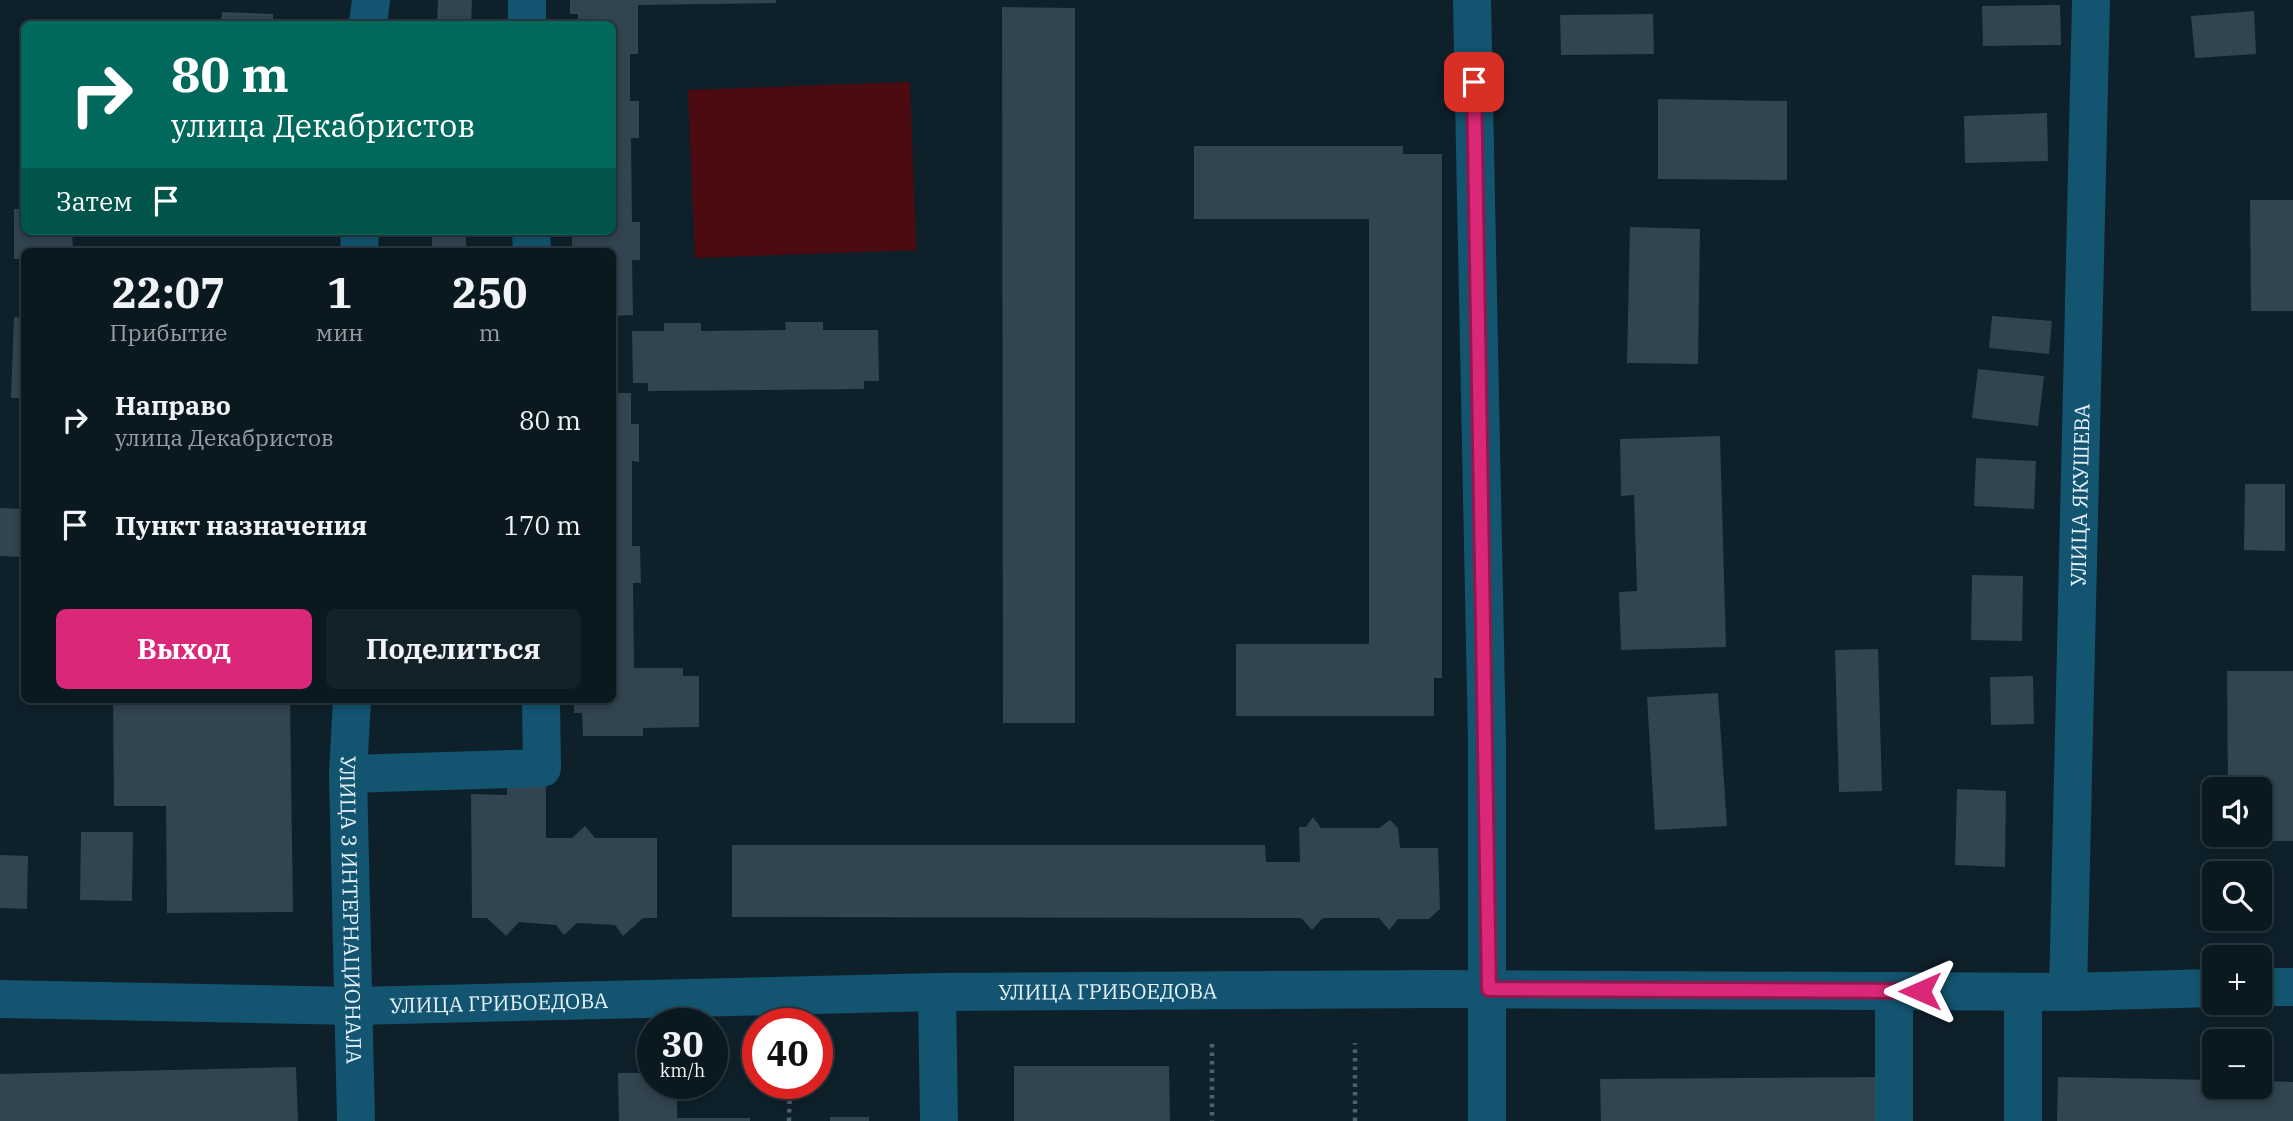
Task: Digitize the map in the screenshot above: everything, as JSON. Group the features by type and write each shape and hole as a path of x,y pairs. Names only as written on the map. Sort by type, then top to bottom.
{"street":[{"path":"368,21 371,0"},
{"path":"527,0 527,21"},
{"path":"1472,0 1489,989 1488,1121"},
{"name":"УЛИЦА ЯКУШЕВА","path":"2068,992 2091,0"},
{"name":"УЛИЦА 3 ИНТЕРНАЦИОНАЛА","path":"352,703 348,774 356,1121"},
{"path":"348,774 542,768 541,703"},
{"path":"2272,987 2293,987"},
{"name":"УЛИЦА ГРИБОЕДОВА","path":"0,999 355,1006 937,992 1489,989 2068,992 2202,988"},
{"path":"1894,991 1894,1121"},
{"path":"937,992 939,1121"},
{"path":"2023,992 2023,1121"}],"path":[{"path":"1355,1043 1355,1121"},
{"path":"1212,1044 1212,1121"},
{"path":"789,1121 790,1099"}],"shaded area":[{"path":"910,82 916,250 695,258 688,90"}],"building":[{"path":"438,0 472,0 471,21 437,21"},
{"path":"570,0 776,0 776,3 638,5 638,54 630,54 630,101 639,101 639,138 631,138 632,222 640,222 640,260 632,260 633,315 616,316 616,248 572,248 572,235 616,235 616,21 578,21 578,14 570,14"},
{"path":"2060,5 2061,45 1983,46 1982,6"},
{"path":"1002,7 1075,8 1075,723 1003,723"},
{"path":"2254,11 2256,54 2195,58 2191,16"},
{"path":"222,12 273,14 273,21 221,21"},
{"path":"1653,14 1654,54 1561,55 1560,15"},
{"path":"1658,99 1787,101 1787,180 1658,179"},
{"path":"2047,113 2048,161 1965,163 1964,116"},
{"path":"1194,146 1403,146 1403,154 1442,154 1442,678 1434,678 1434,716 1236,716 1236,644 1369,644 1369,219 1194,219"},
{"path":"2250,200 2293,200 2293,311 2251,311"},
{"path":"14,209 21,209 21,235 72,235 73,248 21,248 21,259 14,259"},
{"path":"1630,227 1700,229 1698,364 1627,363"},
{"path":"216,235 278,235 278,237"},
{"path":"432,235 466,235 466,248 432,248"},
{"path":"1992,316 2052,321 2049,354 1989,348"},
{"path":"14,317 21,318 21,398 11,398"},
{"path":"785,322 823,322 823,330 878,330 879,381 864,381 864,389 648,391 648,383 633,383 632,331 664,331 664,323 701,323 701,331 786,330"},
{"path":"1978,369 2044,376 2038,426 1972,418"},
{"path":"616,393 631,393 631,424 639,424 639,462 632,461 632,546 640,546 641,583 633,583 634,668 683,668 683,676 699,676 699,727 643,728 643,736 583,736 582,713 574,713 574,703 616,703"},
{"path":"1720,436 1726,647 1621,650 1619,592 1637,591 1634,495 1621,496 1620,439"},
{"path":"1976,458 2036,461 2034,509 1974,506"},
{"path":"2245,484 2285,484 2285,551 2244,550"},
{"path":"0,508 21,509 21,557 0,556"},
{"path":"1972,575 2023,576 2022,641 1971,640"},
{"path":"1878,649 1882,791 1839,792 1835,650"},
{"path":"2227,671 2293,671 2293,841 2272,841 2272,777 2228,777"},
{"path":"2033,676 2034,724 1991,725 1990,677"},
{"path":"1718,693 1727,826 1655,830 1647,697"},
{"path":"113,703 290,703 293,912 167,913 166,806 114,806"},
{"path":"546,785 546,838 572,838 585,826 595,838 657,838 657,918 643,918 623,936 615,925 577,923 564,935 556,925 519,922 506,936 487,918 472,918 471,794 507,795 507,786"},
{"path":"1957,789 2006,791 2005,867 1955,865"},
{"path":"1313,817 1321,828 1379,828 1390,820 1398,828 1400,848 1438,848 1440,909 1429,919 1398,919 1389,930 1379,918 1323,918 1312,930 1301,918 732,917 732,845 1265,845 1266,862 1300,862 1299,827 1306,827"},
{"path":"81,832 133,832 132,901 80,900"},
{"path":"0,855 28,856 27,909 0,908"},
{"path":"1014,1066 1169,1066 1170,1121 1014,1121"},
{"path":"296,1067 298,1121 0,1121 0,1074"},
{"path":"618,1073 637,1073 637,1099 677,1099 677,1118 750,1118 750,1121 619,1121"},
{"path":"1886,1077 1887,1121 1601,1121 1600,1079"},
{"path":"2058,1077 2202,1080 2202,1099 2272,1099 2272,1081 2293,1082 2293,1121 2057,1121"},
{"path":"830,1117 869,1117 869,1121 830,1121"}],"route":[{"path":"1474,82 1489,989 1920,991"}]}
